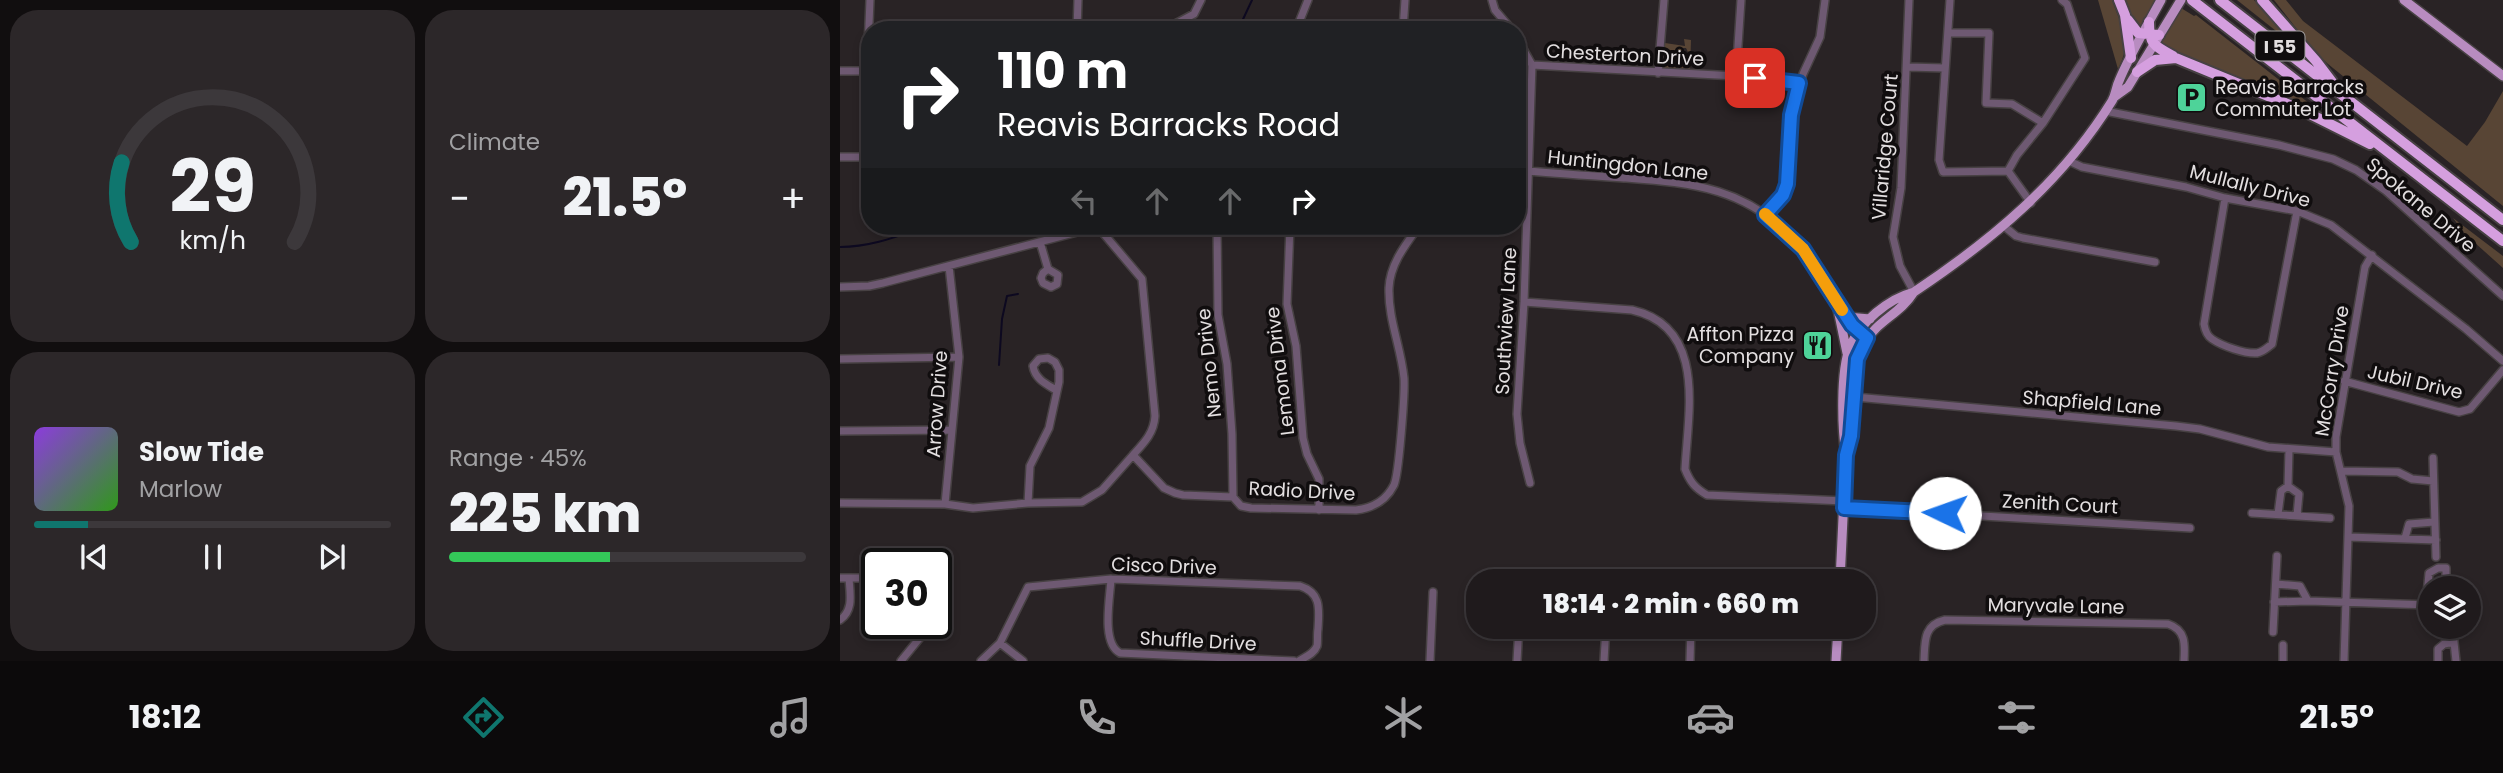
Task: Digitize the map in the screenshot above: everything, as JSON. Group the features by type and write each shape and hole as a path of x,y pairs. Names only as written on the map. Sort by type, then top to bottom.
{"highway":[{"path":"2119,0 2131,58"},
{"name":"I 55","path":"2220,0 2503,220"},
{"path":"2262,0 2316,61 2340,93"},
{"name":"I 55","path":"2196,3 2503,241"},
{"path":"2124,15 2133,29 2151,38 2176,58 2326,121 2397,159"},
{"path":"2149,22 2151,38"},
{"path":"2137,72 2155,60 2176,58"}],"main road":[{"path":"2149,22 2161,0"},
{"path":"1847,356 1858,331 1870,319 1900,296 1914,292 1971,254 2031,203 2069,161 2105,111 2131,58 2181,0"},
{"path":"2404,0 2503,76"},
{"path":"2114,97 2128,87 2151,38"},
{"path":"1849,397 1857,359 1867,338 1906,305 1914,292"},
{"path":"1836,300 1847,356 1851,436 1846,455 1841,569"},
{"path":"1847,317 1870,319"},
{"path":"1836,661 1837,639"}],"street":[{"path":"869,0 869,21"},
{"path":"1077,21 1078,0"},
{"path":"1181,21 1194,14 1201,0"},
{"path":"1300,21 1308,0"},
{"path":"1404,21 1405,0"},
{"path":"1492,0 1495,10 1504,21"},
{"path":"1658,73 1664,0"},
{"path":"1736,76 1741,0"},
{"path":"1765,215 1783,195 1787,184 1791,115 1799,83 1820,37 1825,0"},
{"name":"Villaridge Court","path":"1909,0 1901,188 1894,237 1899,266 1914,292"},
{"path":"1950,0 1940,160 1943,172 2008,171"},
{"path":"2008,171 2085,58 2067,4 2062,0"},
{"path":"1948,33 1989,33 1986,103 2012,104 2043,123"},
{"path":"1526,54 1532,65"},
{"name":"Chesterton Drive","path":"1532,65 1736,76 1799,83"},
{"name":"Southview Lane","path":"1530,483 1520,443 1517,414 1524,302 1532,65"},
{"path":"1907,67 1945,68"},
{"path":"840,71 861,71"},
{"name":"Spokane Drive","path":"2105,111 2279,145 2333,159 2356,170 2386,191 2503,296"},
{"path":"840,157 861,157"},
{"name":"Mullally Drive","path":"2069,161 2082,167 2297,211 2331,225 2466,329 2503,362"},
{"name":"Huntingdon Lane","path":"1529,171 1679,182 1731,196 1765,215 1803,249 1847,317 1867,338"},
{"path":"2008,171 2031,203"},
{"path":"2225,198 2204,324 2211,339 2230,348 2256,353 2272,344 2297,211"},
{"path":"2005,227 2023,238 2155,262"},
{"path":"840,287 869,286 1068,235"},
{"path":"840,503 945,504 973,508 1082,502 1102,490 1150,436 1154,426 1142,279 1106,235"},
{"name":"Nemo Drive","path":"1217,235 1218,315 1227,364 1233,497"},
{"name":"Lemona Drive","path":"1290,235 1287,304 1296,346 1303,438 1319,479 1319,510"},
{"name":"Radio Drive","path":"1133,455 1164,488 1175,493 1233,497 1241,506 1251,508 1371,508 1384,499 1395,483 1404,377 1393,330 1389,289 1391,274 1398,257 1413,235"},
{"path":"1040,242 1048,270"},
{"name":"McCorry Drive","path":"2344,661 2349,506 2336,452 2336,437 2365,267 2372,255"},
{"name":"Arrow Drive","path":"945,504 959,358 948,266"},
{"name":"Zenith Court","path":"1524,302 1632,310 1645,313 1671,333 1682,350 1688,368 1685,469 1692,484 1707,495 2190,528"},
{"path":"840,359 959,358"},
{"path":"1028,503 1030,466 1049,428 1059,382 1059,370 1055,362 1048,358 1039,359 1033,366 1034,372 1040,380 1056,390"},
{"name":"Jubil Drive","path":"2344,381 2459,412 2470,409 2503,370"},
{"name":"Shapfield Lane","path":"1849,397 2200,429 2268,447 2336,452"},
{"path":"840,431 952,430"},
{"path":"2288,486 2289,450"},
{"path":"2433,458 2436,557"},
{"path":"2342,471 2398,472 2412,479 2433,481"},
{"path":"2278,514 2281,491 2288,486"},
{"path":"2288,486 2299,494 2297,515"},
{"path":"2252,513 2330,518"},
{"path":"2405,538 2409,524 2434,522"},
{"path":"2348,537 2436,540"},
{"path":"2273,632 2277,556"},
{"path":"2429,576 2429,573 2438,568 2446,568 2446,576"},
{"path":"840,620 849,607 844,578"},
{"name":"Cisco Drive","path":"1000,643 1028,587 1111,579 1300,586 1314,593 1319,604 1317,647 1312,653 1296,661"},
{"name":"Shuffle Drive","path":"1111,579 1108,638 1115,651 1214,659 1296,661"},
{"path":"2276,584 2300,586 2308,601"},
{"path":"1430,661 1433,592"},
{"path":"2274,602 2418,606"},
{"name":"Maryvale Lane","path":"1924,661 1925,637 1935,622 1945,620 2168,624 2177,628 2185,642 2185,661"},
{"path":"901,661 919,639"},
{"path":"1517,661 1518,639"},
{"path":"1604,661 1605,639"},
{"path":"1690,661 1691,639"},
{"path":"2454,639 2456,661"},
{"path":"2438,661 2438,649 2444,644 2454,642"},
{"path":"981,661 1000,643 1023,661"},
{"path":"2283,645 2283,661"}],"shaded area":[{"path":"2098,0 2112,0 2122,27 2125,43 2118,69"},
{"path":"2124,0 2155,0 2140,28 2133,22"},
{"path":"2237,0 2254,0 2295,46"},
{"path":"2274,0 2286,0 2303,21 2467,146 2503,91 2503,206 2328,64 2314,51"},
{"path":"2181,8 2196,15 2323,114 2171,52 2159,43"},
{"path":"1684,39 1691,40 1690,71 1685,71 1684,62 1688,62 1686,48 1677,52 1676,62 1683,62 1684,71 1666,70 1665,43 1685,46"},
{"path":"2453,218 2503,256 2503,268 2465,234"}],"waterway":[{"path":"1242,21 1252,0"},
{"path":"840,247 874,243 901,235"},
{"path":"999,365 1002,319 1007,296 1018,294"}],"slow traffic":[{"path":"1765,214 1803,249 1842,310"}],"place":[{"name":"Reavis Barracks Commuter Lot","path":"2192,98"},
{"name":"Affton Pizza Company","path":"1817,345"}],"route":[{"path":"1755,78 1799,83 1791,115 1786,189 1765,215 1803,249 1852,325 1867,338 1857,359 1851,436 1846,455 1844,508 1945,513"}]}
